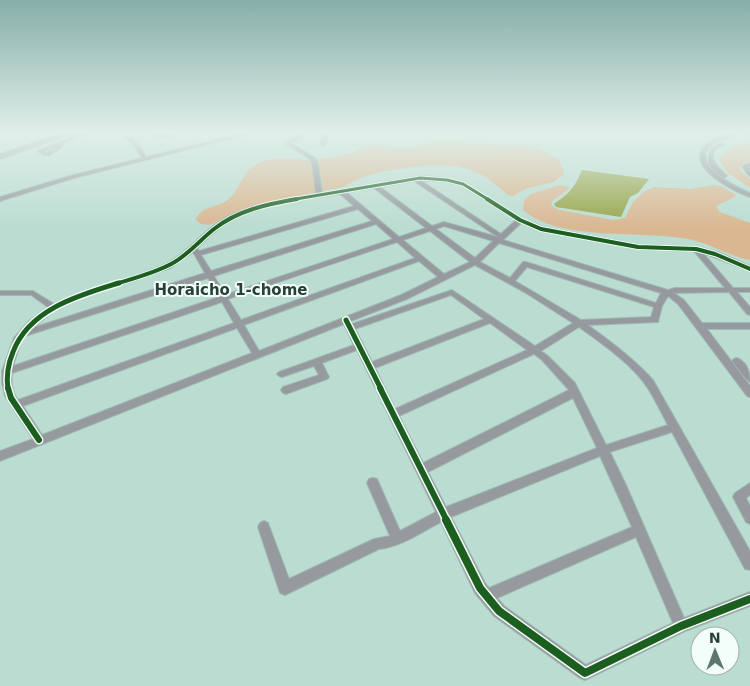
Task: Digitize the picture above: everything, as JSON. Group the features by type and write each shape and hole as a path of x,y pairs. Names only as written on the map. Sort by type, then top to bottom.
{"street":[{"path":"0,199 30,188 121,165"},
{"path":"315,165 319,196"},
{"path":"705,165 716,177 750,193"},
{"path":"713,165 723,175 750,193"},
{"path":"750,165 745,166 750,174"},
{"path":"196,251 215,228 247,211 269,204 415,179 438,179 463,184 520,220 550,232 638,247 696,249 715,254 750,269"},
{"path":"415,179 501,239"},
{"path":"375,186 475,262 579,323 612,347 640,372 650,383 750,564"},
{"path":"342,192 444,278"},
{"path":"39,440 10,397 6,378 13,347 36,319 72,298 155,272 196,251 360,206"},
{"path":"348,324 475,262 520,220"},
{"path":"22,334 378,222"},
{"path":"7,371 444,224 501,239 668,292 681,302 750,394"},
{"path":"696,249 750,312"},
{"path":"196,251 257,355"},
{"path":"16,404 421,258"},
{"path":"510,281 526,264 658,306"},
{"path":"393,414 535,350 579,323 655,320 658,306 665,293 675,290 750,290"},
{"path":"0,456 257,355 348,324 452,292 535,350 561,374 575,392 603,450 681,626"},
{"path":"0,294 33,293 54,308"},
{"path":"369,367 491,319"},
{"path":"348,324 480,588 499,610 586,673 681,626 750,599"},
{"path":"700,326 750,326"},
{"path":"282,374 358,346"},
{"path":"286,390 324,377 317,361"},
{"path":"737,361 750,378"},
{"path":"421,470 575,392"},
{"path":"264,527 285,588 378,543 397,539 443,514 603,450 675,427"},
{"path":"374,483 397,539"},
{"path":"750,488 739,497 750,518"},
{"path":"486,596 639,530"}],"shaded area":[{"path":"255,165 430,165 385,171 365,176 343,187 263,203 209,225 201,224 196,220 204,210 230,198"},
{"path":"430,165 561,165 564,170 563,175 554,182 525,189 513,196 508,195 486,177 468,169"},
{"path":"723,165 742,165 740,170 750,179 750,188 727,172"},
{"path":"582,170 649,179 638,193 630,197 621,217 556,207 554,204 571,189"},
{"path":"560,185 570,187 551,203 553,207 613,220 625,218 633,202 645,191 654,187 690,189 714,185 723,187 736,195 716,207 720,212 750,223 750,260 688,239 669,236 579,231 558,227 539,220 523,210 524,200 531,194"}],"cycle path":[{"path":"39,440 11,398 7,379 9,362 17,340 32,323 51,309 74,298 167,266 186,254 227,220 269,204 420,178 447,180 463,184 520,220 541,229 638,247 696,249 715,254 750,269"},
{"path":"346,320 480,588 499,611 585,673 681,626 750,599"}],"district":[{"name":"Horaicho 1-chome","path":"231,290"}]}
